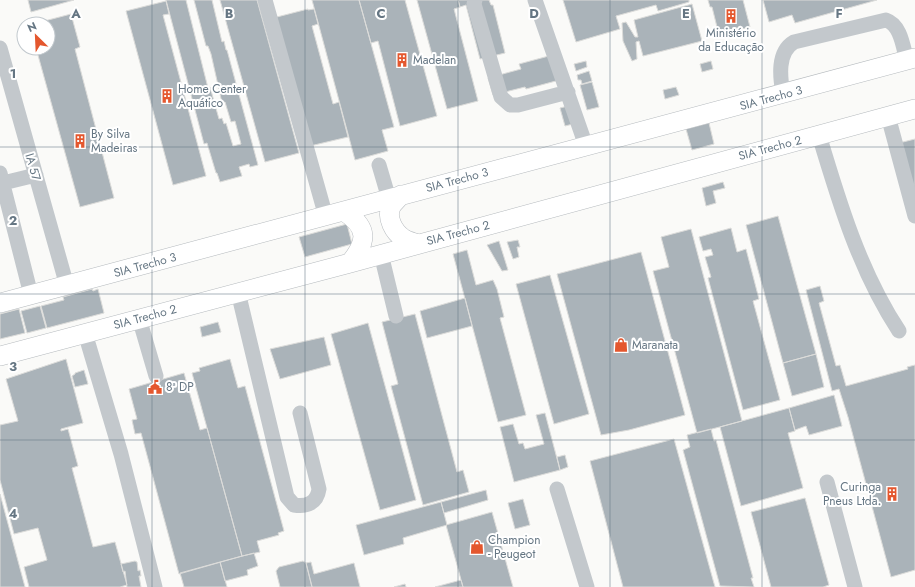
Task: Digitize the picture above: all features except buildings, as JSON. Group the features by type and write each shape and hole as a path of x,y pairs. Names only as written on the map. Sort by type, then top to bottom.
{"main road":[{"name":"SIA Trecho 3","path":"0,303 911,60"},
{"name":"SIA Trecho 2","path":"0,356 350,263 915,109"},
{"path":"395,197 389,214 390,222 403,238 418,244"},
{"path":"345,212 359,222 363,237 358,253 350,263"}],"street":[{"path":"265,0 326,217"},
{"path":"476,0 474,4 501,97 510,105 518,106 568,92"},
{"path":"535,0 586,146"},
{"path":"783,94 781,82 782,54 786,46 794,42 886,20 893,22 911,60"},
{"name":"IA 57","path":"0,48 67,286"},
{"path":"888,116 915,216"},
{"path":"820,135 861,261 881,304 899,331"},
{"path":"379,165 395,197"},
{"path":"31,294 1,178 36,175"},
{"path":"381,254 396,316"},
{"path":"238,292 287,497 294,505 302,506 314,501 318,496 319,489 300,413"},
{"path":"140,318 156,376"},
{"path":"85,333 121,454 155,587"},
{"path":"826,482 855,587"},
{"path":"557,489 587,587"}],"place":[{"name":"Ministério da Educação","path":"731,16"},
{"name":"Madelan","path":"402,60"},
{"name":"Home Center Aquático","path":"167,96"},
{"name":"By Silva Madeiras","path":"80,141"},
{"name":"Maranata","path":"621,345"},
{"name":"8ª DP","path":"155,387"},
{"name":"Curinga Pneus Ltda.","path":"892,494"},
{"name":"Champion - Peugeot","path":"477,547"}]}
